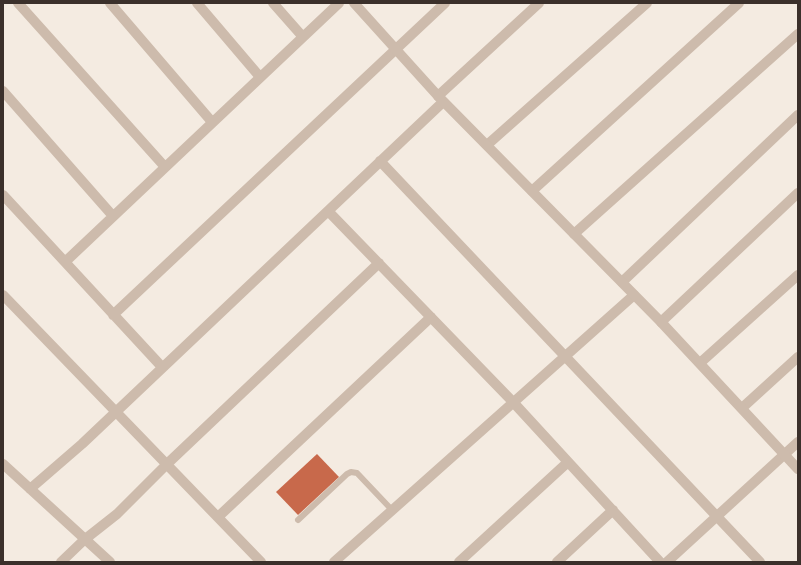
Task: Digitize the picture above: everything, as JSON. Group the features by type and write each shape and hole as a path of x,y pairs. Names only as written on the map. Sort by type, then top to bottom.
{"street":[{"path":"18,3 165,167"},
{"path":"110,3 212,122"},
{"path":"197,3 260,77"},
{"path":"273,3 303,37"},
{"path":"64,262 112,215 339,3"},
{"path":"113,314 395,48 445,3"},
{"path":"30,489 82,444 328,211 539,3"},
{"path":"486,146 647,3"},
{"path":"532,191 739,3"},
{"path":"356,4 440,99 634,294 798,468"},
{"path":"574,234 798,34"},
{"path":"3,91 112,215"},
{"path":"622,282 798,115"},
{"path":"380,161 760,562"},
{"path":"661,322 798,193"},
{"path":"3,195 162,367"},
{"path":"328,211 513,402 660,562"},
{"path":"62,562 84,540 117,514 167,464 379,263"},
{"path":"700,363 798,275"},
{"path":"334,562 634,294"},
{"path":"3,295 261,562"},
{"path":"218,517 430,317"},
{"path":"742,408 798,357"},
{"path":"667,562 718,517 798,442"},
{"path":"459,562 568,462"},
{"path":"3,464 84,540 110,562"},
{"path":"557,562 613,510"}],"lane":[{"path":"298,520 346,474 351,472 357,473 392,510"}],"building":[{"path":"317,454 339,477 298,515 276,492"}]}
